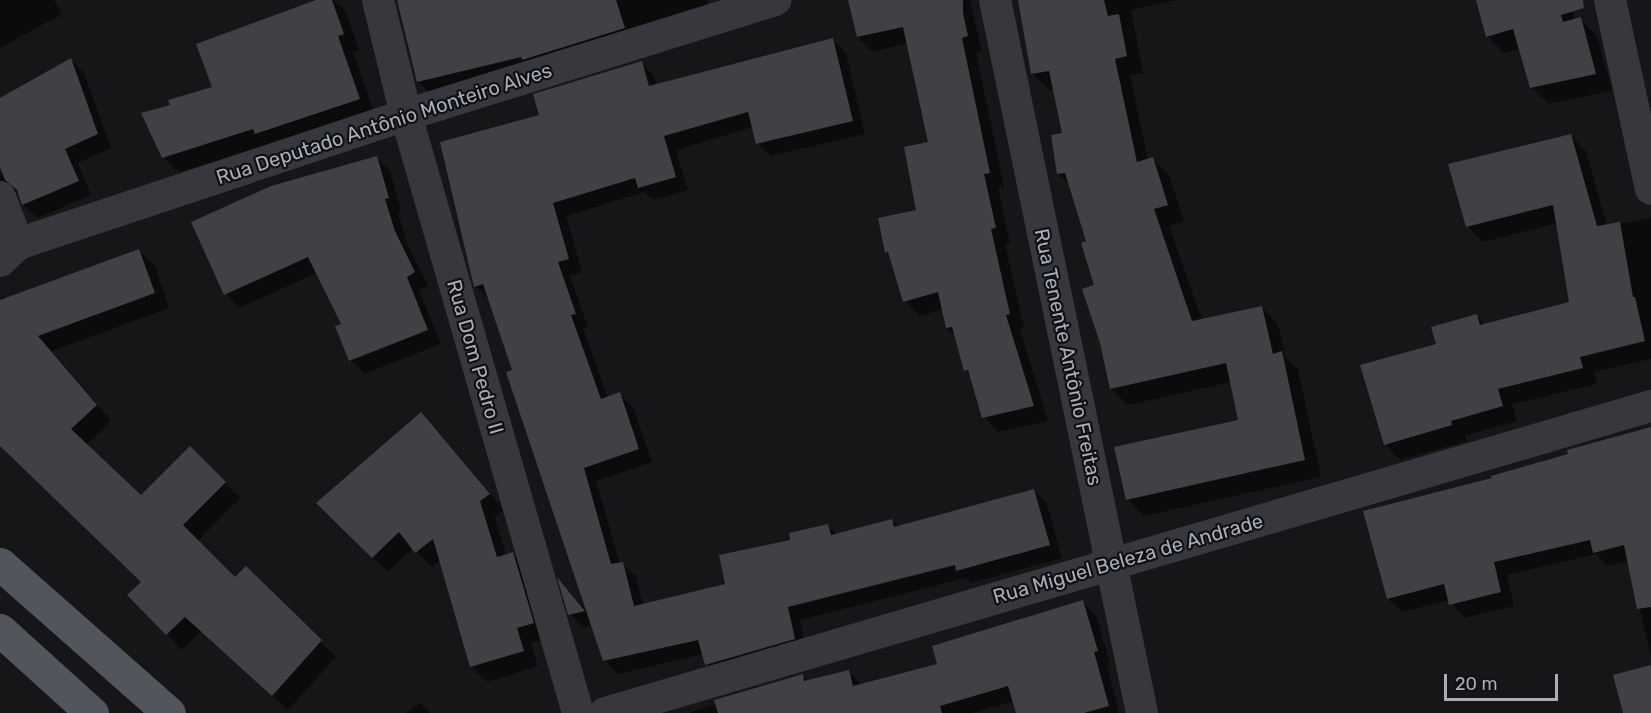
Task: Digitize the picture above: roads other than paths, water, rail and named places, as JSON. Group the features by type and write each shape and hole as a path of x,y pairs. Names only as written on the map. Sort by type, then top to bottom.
{"main road":[{"path":"0,564 169,713"},
{"path":"0,630 92,713"}],"street":[{"name":"Rua Dom Pedro II","path":"378,0 406,115 578,713"},
{"name":"Rua Deputado Antônio Monteiro Alves","path":"9,253 406,115 776,0"},
{"name":"Rua Tenente Antônio Freitas","path":"995,0 1142,713"},
{"path":"1610,0 1651,189"},
{"path":"0,197 9,253"},
{"name":"Rua Miguel Beleza de Andrade","path":"604,713 1651,406"}]}
